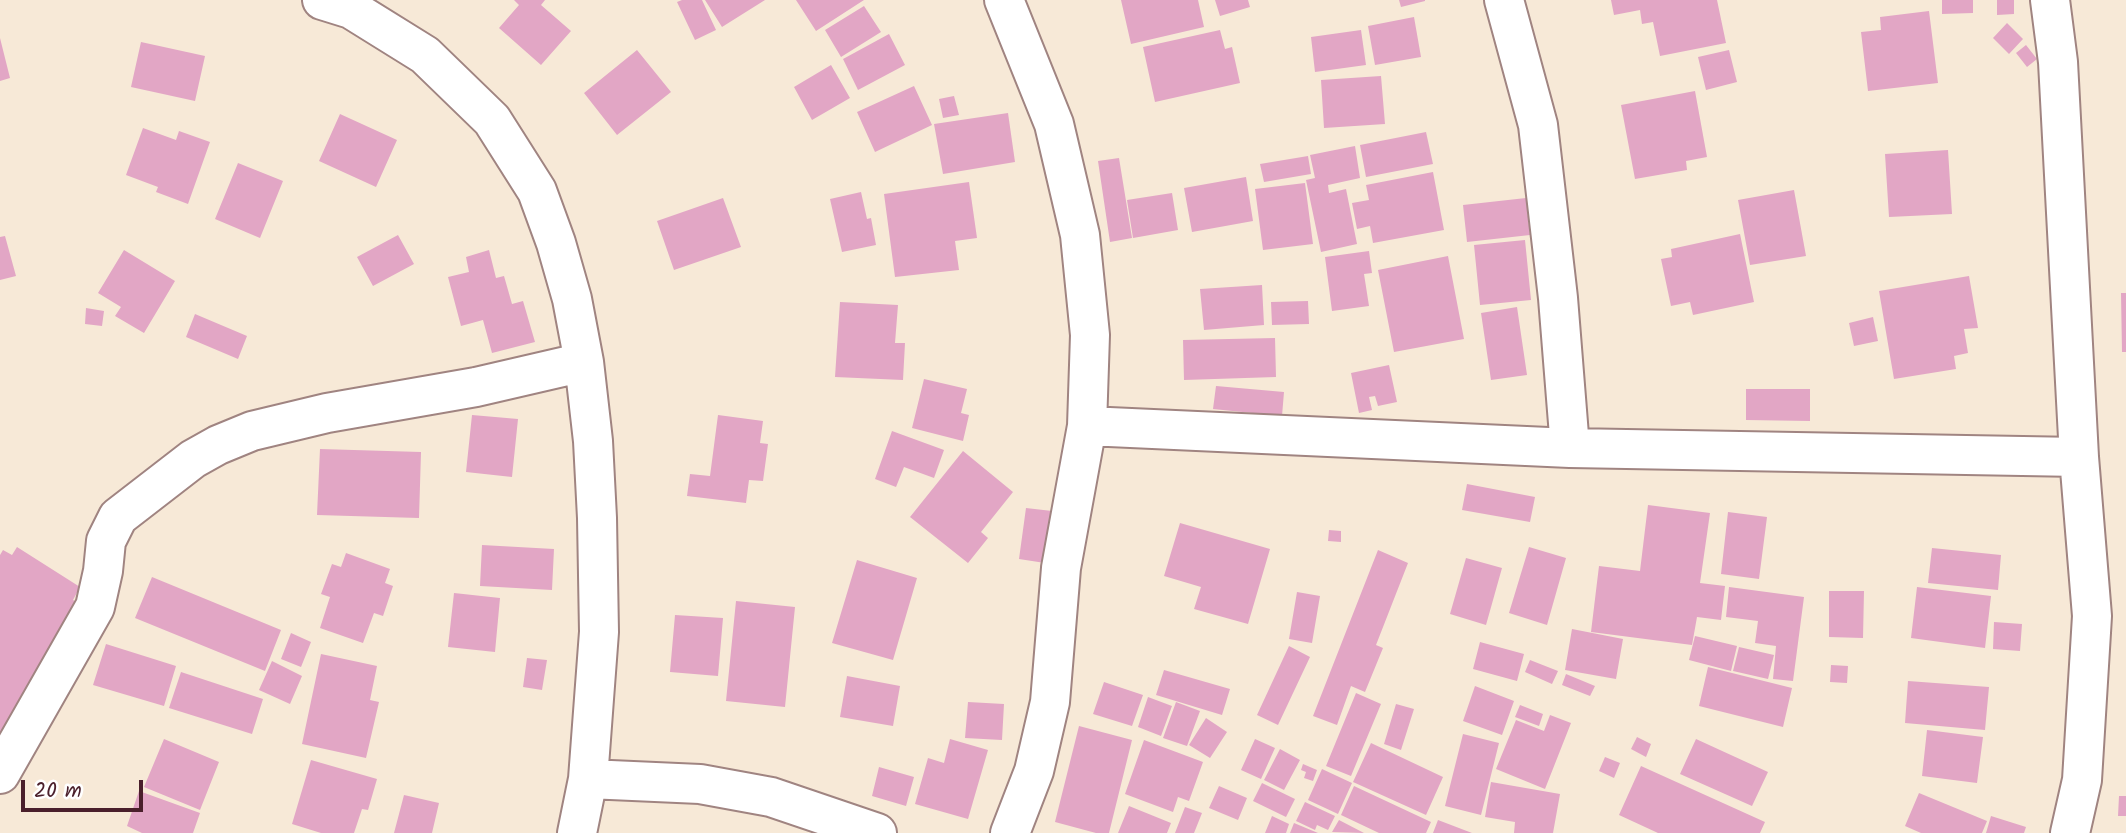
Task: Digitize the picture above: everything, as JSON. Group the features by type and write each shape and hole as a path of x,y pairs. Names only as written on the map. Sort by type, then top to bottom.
{"street":[{"path":"1004,0 1054,124 1080,235 1090,335 1087,426 1061,568 1050,702 1034,771 1010,833"},
{"path":"1504,0 1538,125 1558,298 1570,448"},
{"path":"2050,0 2058,62 2079,457 2092,616 2082,780 2070,833"},
{"path":"343,3 425,55 492,120 537,191 572,299 584,362 594,453 599,632 588,779 577,833"},
{"path":"0,774 95,607 106,541 118,517 193,459 252,431 327,413 476,387 584,362"},
{"path":"1087,426 1570,448 2079,457"},
{"path":"588,779 700,784 771,797 877,833"}],"building":[{"path":"514,0 545,0 541,5 571,31 541,65 499,28 519,5"},
{"path":"702,0 716,30 695,40 677,2"},
{"path":"705,0 765,0 722,27"},
{"path":"796,0 864,0 816,31"},
{"path":"1121,0 1198,0 1204,27 1131,44"},
{"path":"1215,0 1248,0 1250,7 1220,16"},
{"path":"1399,0 1425,0 1425,1 1401,7"},
{"path":"1611,0 1717,0 1726,43 1660,56 1653,22 1642,24 1640,10 1614,15"},
{"path":"1942,0 1973,0 1973,13 1942,14"},
{"path":"1997,0 2014,0 2014,14 1997,15"},
{"path":"864,6 881,32 841,57 825,30"},
{"path":"1929,11 1938,83 1868,91 1861,32 1881,30 1880,17"},
{"path":"1414,17 1421,57 1375,65 1368,26"},
{"path":"2007,23 2023,39 2009,54 1993,38"},
{"path":"1220,30 1225,49 1232,47 1240,83 1155,102 1143,47"},
{"path":"1361,30 1366,65 1315,72 1311,37"},
{"path":"889,34 905,65 858,90 843,59"},
{"path":"0,38 10,78 0,81"},
{"path":"141,42 205,56 195,101 131,87"},
{"path":"2026,45 2037,59 2027,67 2016,53"},
{"path":"637,50 671,92 617,135 584,93"},
{"path":"1729,50 1737,82 1706,90 1698,57"},
{"path":"831,65 850,98 812,120 794,87"},
{"path":"1381,76 1385,124 1324,128 1321,80"},
{"path":"914,86 932,125 875,152 857,112"},
{"path":"1695,91 1707,157 1686,161 1687,170 1635,179 1621,105"},
{"path":"954,96 959,115 943,118 939,99"},
{"path":"1008,113 1015,162 943,174 934,124"},
{"path":"340,114 397,140 376,187 319,161"},
{"path":"143,128 176,140 179,131 210,142 188,204 156,192 158,187 126,175"},
{"path":"1426,132 1433,164 1366,177 1360,145"},
{"path":"1355,146 1360,178 1328,185 1329,193 1346,189 1357,244 1321,252 1306,180 1315,178 1310,155"},
{"path":"1948,150 1952,214 1889,217 1885,154"},
{"path":"1308,156 1311,174 1264,182 1260,164"},
{"path":"1119,158 1132,238 1110,242 1098,161"},
{"path":"238,163 283,181 260,238 215,219"},
{"path":"1433,172 1444,230 1373,243 1370,226 1357,229 1352,203 1369,200 1366,185"},
{"path":"1246,177 1253,221 1192,232 1184,188"},
{"path":"969,182 977,238 955,241 959,270 895,277 884,194"},
{"path":"1305,183 1313,244 1263,250 1255,189"},
{"path":"1794,190 1806,256 1750,265 1738,200"},
{"path":"861,192 867,219 871,218 876,245 842,252 830,199"},
{"path":"1172,193 1178,230 1133,238 1127,200"},
{"path":"723,198 741,247 674,270 657,221"},
{"path":"1526,198 1530,235 1467,242 1463,205"},
{"path":"1740,234 1754,302 1693,315 1690,302 1671,306 1661,259 1672,257 1671,249"},
{"path":"398,235 414,264 373,286 357,257"},
{"path":"5,236 16,276 0,280 0,237"},
{"path":"1525,240 1531,300 1480,305 1474,245"},
{"path":"124,250 175,281 144,333 115,316 121,307 98,293"},
{"path":"489,250 496,278 504,276 512,304 523,301 535,342 492,353 483,320 461,326 448,277 469,272 466,257"},
{"path":"1369,251 1372,273 1364,274 1369,306 1332,311 1325,257"},
{"path":"1448,256 1464,339 1394,352 1378,270"},
{"path":"1969,276 1978,328 1964,329 1968,353 1954,356 1956,369 1894,379 1879,291"},
{"path":"1262,285 1264,325 1204,330 1200,289"},
{"path":"2121,293 2126,293 2126,352 2122,352"},
{"path":"1308,301 1309,324 1272,325 1271,302"},
{"path":"840,302 898,305 895,343 905,343 903,380 835,377"},
{"path":"1517,307 1527,375 1491,380 1481,313"},
{"path":"86,308 104,311 102,326 85,324"},
{"path":"195,314 247,336 238,359 186,337"},
{"path":"1873,317 1878,341 1854,346 1849,323"},
{"path":"1275,338 1276,377 1184,380 1183,340"},
{"path":"1389,365 1397,402 1378,406 1375,396 1369,397 1372,410 1359,413 1351,373"},
{"path":"924,379 967,389 961,413 969,415 963,441 912,428"},
{"path":"1216,386 1284,392 1282,416 1213,409"},
{"path":"1746,389 1810,389 1810,421 1746,420"},
{"path":"472,415 518,419 512,477 466,472"},
{"path":"718,415 763,421 760,443 768,444 763,481 749,480 746,503 687,496 690,474 710,476"},
{"path":"892,431 944,450 934,478 904,467 896,487 875,479"},
{"path":"320,449 421,452 419,518 317,515"},
{"path":"963,451 1013,492 981,532 988,538 968,563 910,517"},
{"path":"1467,484 1535,497 1530,522 1462,510"},
{"path":"1648,505 1710,513 1700,583 1725,586 1721,620 1697,617 1692,645 1591,632 1599,566 1640,571"},
{"path":"1026,508 1052,511 1045,563 1019,559"},
{"path":"1728,512 1767,517 1759,579 1721,574"},
{"path":"1180,523 1270,549 1248,624 1194,609 1201,587 1164,576"},
{"path":"1329,530 1341,531 1341,542 1328,541"},
{"path":"482,545 554,549 552,590 480,586"},
{"path":"17,547 80,587 73,600 85,607 0,742 0,555 3,550 12,555"},
{"path":"1529,547 1566,558 1547,625 1509,613"},
{"path":"1932,548 2001,555 1998,590 1928,583"},
{"path":"1378,550 1408,563 1376,645 1383,648 1365,692 1351,686 1337,725 1313,716"},
{"path":"346,553 390,569 385,583 393,586 383,616 374,613 363,643 320,628 330,597 321,594 332,564 341,567"},
{"path":"1466,558 1502,568 1486,625 1450,614"},
{"path":"857,560 917,578 893,660 832,643"},
{"path":"152,577 281,630 265,671 135,618"},
{"path":"1729,587 1804,597 1793,681 1773,679 1776,646 1755,643 1758,621 1726,617"},
{"path":"1917,587 1991,596 1985,648 1911,638"},
{"path":"1829,591 1864,591 1863,638 1829,637"},
{"path":"1297,592 1320,596 1312,643 1289,639"},
{"path":"454,593 500,598 495,652 448,647"},
{"path":"736,601 795,607 785,707 726,701"},
{"path":"675,615 723,618 718,676 670,672"},
{"path":"1994,622 2022,624 2020,651 1993,649"},
{"path":"1572,629 1623,639 1616,679 1565,670"},
{"path":"291,633 311,642 301,667 281,659"},
{"path":"1695,636 1737,646 1731,671 1689,660"},
{"path":"1480,642 1524,654 1517,681 1473,669"},
{"path":"106,644 176,666 164,706 93,685"},
{"path":"1289,646 1310,657 1278,725 1257,715"},
{"path":"1739,647 1774,655 1768,679 1733,671"},
{"path":"321,654 377,666 370,700 379,702 366,758 302,744"},
{"path":"527,658 547,660 542,690 523,687"},
{"path":"1530,660 1558,671 1552,684 1525,672"},
{"path":"272,661 302,676 290,704 259,690"},
{"path":"1831,665 1848,666 1847,683 1830,682"},
{"path":"1708,667 1792,688 1783,727 1699,706"},
{"path":"1164,670 1230,689 1222,715 1156,695"},
{"path":"181,672 263,699 252,734 169,708"},
{"path":"1566,674 1595,686 1590,696 1562,685"},
{"path":"847,676 900,686 893,726 840,717"},
{"path":"1908,681 1989,687 1985,730 1905,723"},
{"path":"1104,682 1143,695 1132,726 1093,714"},
{"path":"1475,686 1514,701 1502,735 1463,721"},
{"path":"1356,693 1381,704 1351,776 1326,766"},
{"path":"1148,697 1172,706 1161,736 1138,727"},
{"path":"968,702 1004,704 1002,740 965,738"},
{"path":"1176,702 1200,711 1187,746 1163,738"},
{"path":"1396,704 1414,709 1401,750 1384,744"},
{"path":"1520,705 1543,714 1539,726 1515,717"},
{"path":"1550,715 1571,723 1545,789 1496,769 1516,720 1544,731"},
{"path":"1206,718 1227,732 1210,758 1189,745"},
{"path":"1079,726 1132,740 1109,833 1096,833 1055,822"},
{"path":"1927,730 1983,737 1977,783 1922,776"},
{"path":"1463,734 1499,743 1481,815 1445,806"},
{"path":"1637,737 1651,744 1646,757 1631,749"},
{"path":"164,739 219,762 200,810 144,787"},
{"path":"950,739 988,750 968,819 915,804 928,758 944,763"},
{"path":"1255,739 1275,748 1261,779 1241,770"},
{"path":"1696,739 1768,772 1752,806 1680,774"},
{"path":"1144,740 1203,762 1189,801 1178,797 1173,812 1125,794"},
{"path":"1371,743 1443,777 1426,815 1353,782"},
{"path":"1280,749 1300,760 1284,790 1264,780"},
{"path":"1605,757 1620,763 1614,778 1599,771"},
{"path":"311,760 377,779 368,810 362,809 354,833 321,833 292,824"},
{"path":"1303,764 1317,770 1313,781 1304,778 1306,772 1301,770"},
{"path":"1641,766 1765,822 1760,833 1658,833 1619,815"},
{"path":"879,767 914,777 906,806 872,796"},
{"path":"1322,769 1352,783 1338,814 1308,800"},
{"path":"1491,782 1560,794 1553,833 1514,833 1515,822 1485,817"},
{"path":"1262,783 1295,799 1286,817 1253,801"},
{"path":"1219,786 1247,798 1238,820 1209,808"},
{"path":"1354,786 1431,822 1426,833 1379,833 1341,815"},
{"path":"139,791 200,813 193,833 142,833 127,826"},
{"path":"1919,793 1987,821 1982,833 1921,833 1905,826"},
{"path":"404,795 439,803 432,833 394,833"},
{"path":"2119,796 2126,796 2126,816 2118,816"},
{"path":"1305,802 1335,816 1328,830 1317,825 1315,830 1296,821"},
{"path":"1129,806 1171,823 1167,833 1118,833"},
{"path":"1185,807 1202,813 1194,833 1175,833"},
{"path":"1272,816 1289,824 1286,833 1265,833"},
{"path":"1991,816 2026,827 2024,833 1986,833"},
{"path":"1339,820 1364,833 1332,832"},
{"path":"1438,820 1472,833 1433,833"},
{"path":"1294,823 1318,833 1290,833"}]}
